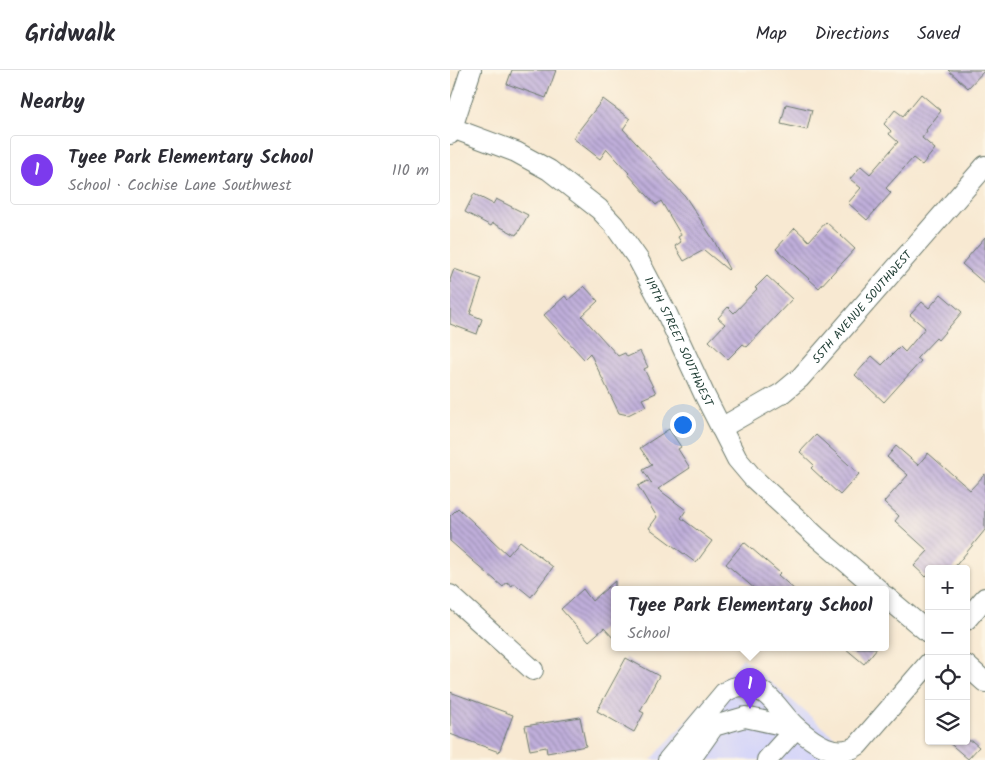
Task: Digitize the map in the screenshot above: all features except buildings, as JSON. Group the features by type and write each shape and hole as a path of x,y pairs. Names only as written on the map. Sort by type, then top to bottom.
{"street":[{"path":"451,131 471,70"},
{"name":"119TH STREET SOUTHWEST","path":"451,131 516,152 549,170 599,209 614,225 634,253 667,314 737,459 754,478 817,538 873,586"},
{"name":"55TH AVENUE SOUTHWEST","path":"721,428 782,393 800,378 985,166"},
{"path":"450,596 533,670"},
{"path":"970,615 985,598"},
{"path":"889,599 925,630"},
{"path":"668,760 724,693 735,686 754,687 761,690 796,728 838,755 858,745 925,668"},
{"path":"970,669 985,682"},
{"path":"698,756 714,726 745,717 796,728"},
{"path":"767,760 796,728"}],"shaded area":[{"path":"743,658 861,760 651,760"}],"place":[{"name":"Tyee Park Elementary School","path":"750,709"}]}
